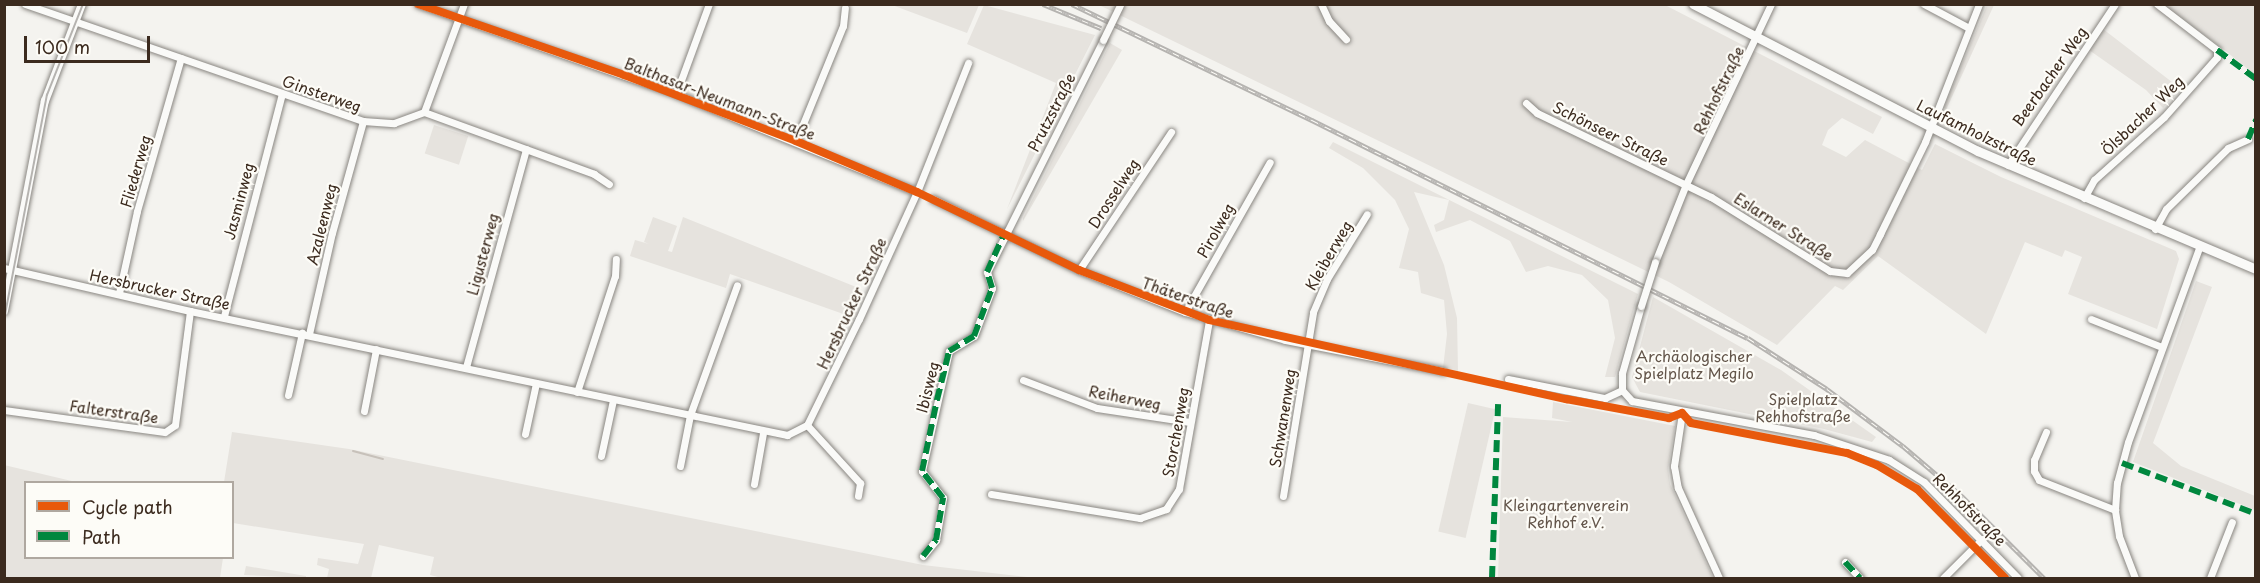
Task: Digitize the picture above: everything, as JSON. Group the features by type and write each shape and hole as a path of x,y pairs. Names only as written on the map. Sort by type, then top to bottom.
{"main road":[{"name":"Laufamholzstraße","path":"1693,4 2008,165 2199,248 2256,269"}],"street":[{"name":"Ginsterweg","path":"25,4 363,121 394,123 424,112"},
{"path":"4,311 8,269 45,101 82,4"},
{"name":"Balthasar-Neumann-Straße","path":"418,4 676,94 917,192"},
{"path":"464,4 424,112 594,174 609,184"},
{"path":"676,94 709,4"},
{"path":"1322,4 1329,21 1346,39"},
{"name":"Rehhofstraße","path":"1772,4 1758,38 1686,184 1655,262 1622,374 1622,390 1632,401 1682,413 1814,435 1868,452 1924,482 1982,539 2018,579"},
{"path":"1924,4 1969,28"},
{"name":"Eslarner Straße","path":"1686,184 1830,271 1846,273 1872,250 1930,127 1979,4"},
{"name":"Beerbacher Weg","path":"2008,165 2115,4"},
{"name":"Ölsbacher Weg","path":"2084,198 2096,178 2164,117 2212,65 2217,50 2157,4"},
{"name":"Prutzstraße","path":"1005,232 1120,5"},
{"path":"796,141 843,26 845,8"},
{"name":"Fliederweg","path":"119,293 137,211 181,58"},
{"name":"Hersbrucker Straße","path":"8,269 190,311 224,316 466,367 763,433 787,435 807,425 917,192 968,63"},
{"name":"Jasminweg","path":"224,316 282,93"},
{"name":"Schönseer Straße","path":"1526,103 1537,113 1686,184"},
{"name":"Azaleenweg","path":"306,334 363,121"},
{"name":"Drosselweg","path":"1079,270 1171,132"},
{"path":"2155,229 2166,209 2228,148 2248,139"},
{"name":"Ligusterweg","path":"466,367 526,149"},
{"name":"Pirolweg","path":"1185,312 1270,162"},
{"path":"933,199 1005,232"},
{"name":"Kleiberweg","path":"1308,344 1323,289 1367,214"},
{"name":"Thäterstraße","path":"1005,232 1079,270 1209,320 1308,344 1443,371"},
{"name":"Ibisweg","path":"923,556 936,540 943,498 922,471 949,351 974,336 992,288 987,272 1005,232"},
{"path":"2135,579 2125,556 2115,510 2124,454 2199,248"},
{"path":"577,392 615,276 616,259"},
{"path":"680,466 690,415 737,285"},
{"name":"Falterstraße","path":"4,410 165,432 175,425 190,311"},
{"path":"2091,319 2162,347"},
{"name":"Storchenweg","path":"991,494 1150,517 1166,509 1176,498 1209,320"},
{"path":"288,395 306,334"},
{"name":"Schwanenweg","path":"1283,496 1308,344"},
{"path":"364,411 376,349"},
{"path":"1508,379 1605,398 1622,390"},
{"name":"Reiherweg","path":"1023,380 1096,408 1190,422"},
{"path":"525,434 536,383"},
{"path":"602,456 614,400"},
{"path":"1682,413 1674,466 1678,489 1719,579"},
{"path":"807,425 860,483 858,496"},
{"path":"2046,432 2034,460 2034,471 2039,480 2115,510"},
{"path":"754,484 763,433"},
{"path":"2210,579 2232,522"},
{"path":"1943,579 1982,539"},
{"path":"1845,562 1860,579"}],"shaded area":[{"path":"979,4 967,33 892,5"},
{"path":"984,5 1095,35 1007,209 1056,83 967,44"},
{"path":"1099,5 1665,5 1882,117 1873,134 1842,118 1828,130 1822,145 1846,157 1865,140 1922,170 1935,144 2001,177 2176,251 2179,259 2157,329 2068,294 2082,257 2065,250 2062,257 2025,242 1986,334 1878,256 1843,290 1835,286 1777,345 1669,282"},
{"path":"1987,5 1994,5 1946,110 1944,107"},
{"path":"2163,5 2255,5 2255,75 2222,48"},
{"path":"2103,29 2181,89 2163,108 2146,90 2089,50"},
{"path":"1110,43 1122,50 1023,221 1023,218"},
{"path":"434,125 468,136 459,165 425,154"},
{"path":"1333,142 1638,294 1615,377 1605,377 1615,338 1608,300 1582,275 1548,266 1526,272 1510,241 1470,220 1436,232 1434,225 1444,220 1449,200 1414,192 1444,265 1457,318 1458,371 1443,368 1447,334 1444,300 1421,293 1418,272 1399,268 1409,229 1395,200 1363,168 1329,148"},
{"path":"653,217 677,226 668,251 672,252 683,217 861,289 849,316 730,274 726,288 630,256 635,240 649,244 644,242"},
{"path":"2196,281 2212,287 2153,443 2181,466 2255,496 2255,510 2133,462"},
{"name":"Archäologischer Spielplatz Megilo","path":"1653,297 1781,370 1876,437 1872,442 1824,429 1640,392 1632,377"},
{"name":"Kleingartenverein Rehhof e.V.","path":"1553,402 1675,426 1668,468 1670,484 1713,578 1498,578 1503,417 1572,422 1552,418"},
{"path":"1468,403 1495,409 1466,538 1438,532"},
{"path":"232,432 349,449 923,565 1036,578 442,578 430,575 434,557 379,545 371,578 327,578 329,569 317,565 318,558 358,564 364,544 234,523 234,481 224,481"},
{"path":"4,465 72,481 24,481 24,559 223,559 220,578 5,578"},
{"path":"246,566 306,576 306,578 244,575"}],"waterway":[{"path":"353,451 383,459"}],"tram line":[{"path":"4,320 47,95 83,4"}],"railway":[{"path":"1043,4 1101,28"},
{"path":"1072,4 1312,120 1748,338 1827,389 1903,446 1963,497 2044,578"}],"marked path":[{"path":"2217,50 2256,79"},
{"path":"2248,139 2256,120"},
{"path":"923,556 936,540 943,498 922,471 949,351 974,336 992,288 987,272 1005,232"},
{"path":"1492,578 1498,404"},
{"path":"2122,463 2256,514"},
{"path":"1845,562 1860,578"}],"cycle path":[{"path":"418,4 624,75 796,141 917,192 1079,270 1209,320 1566,399 1669,418 1682,413 1691,423 1847,453 1877,465 1917,489 2005,578"}],"park label":[{"name":"Spielplatz Rehhofstraße","path":"1803,406"}]}
